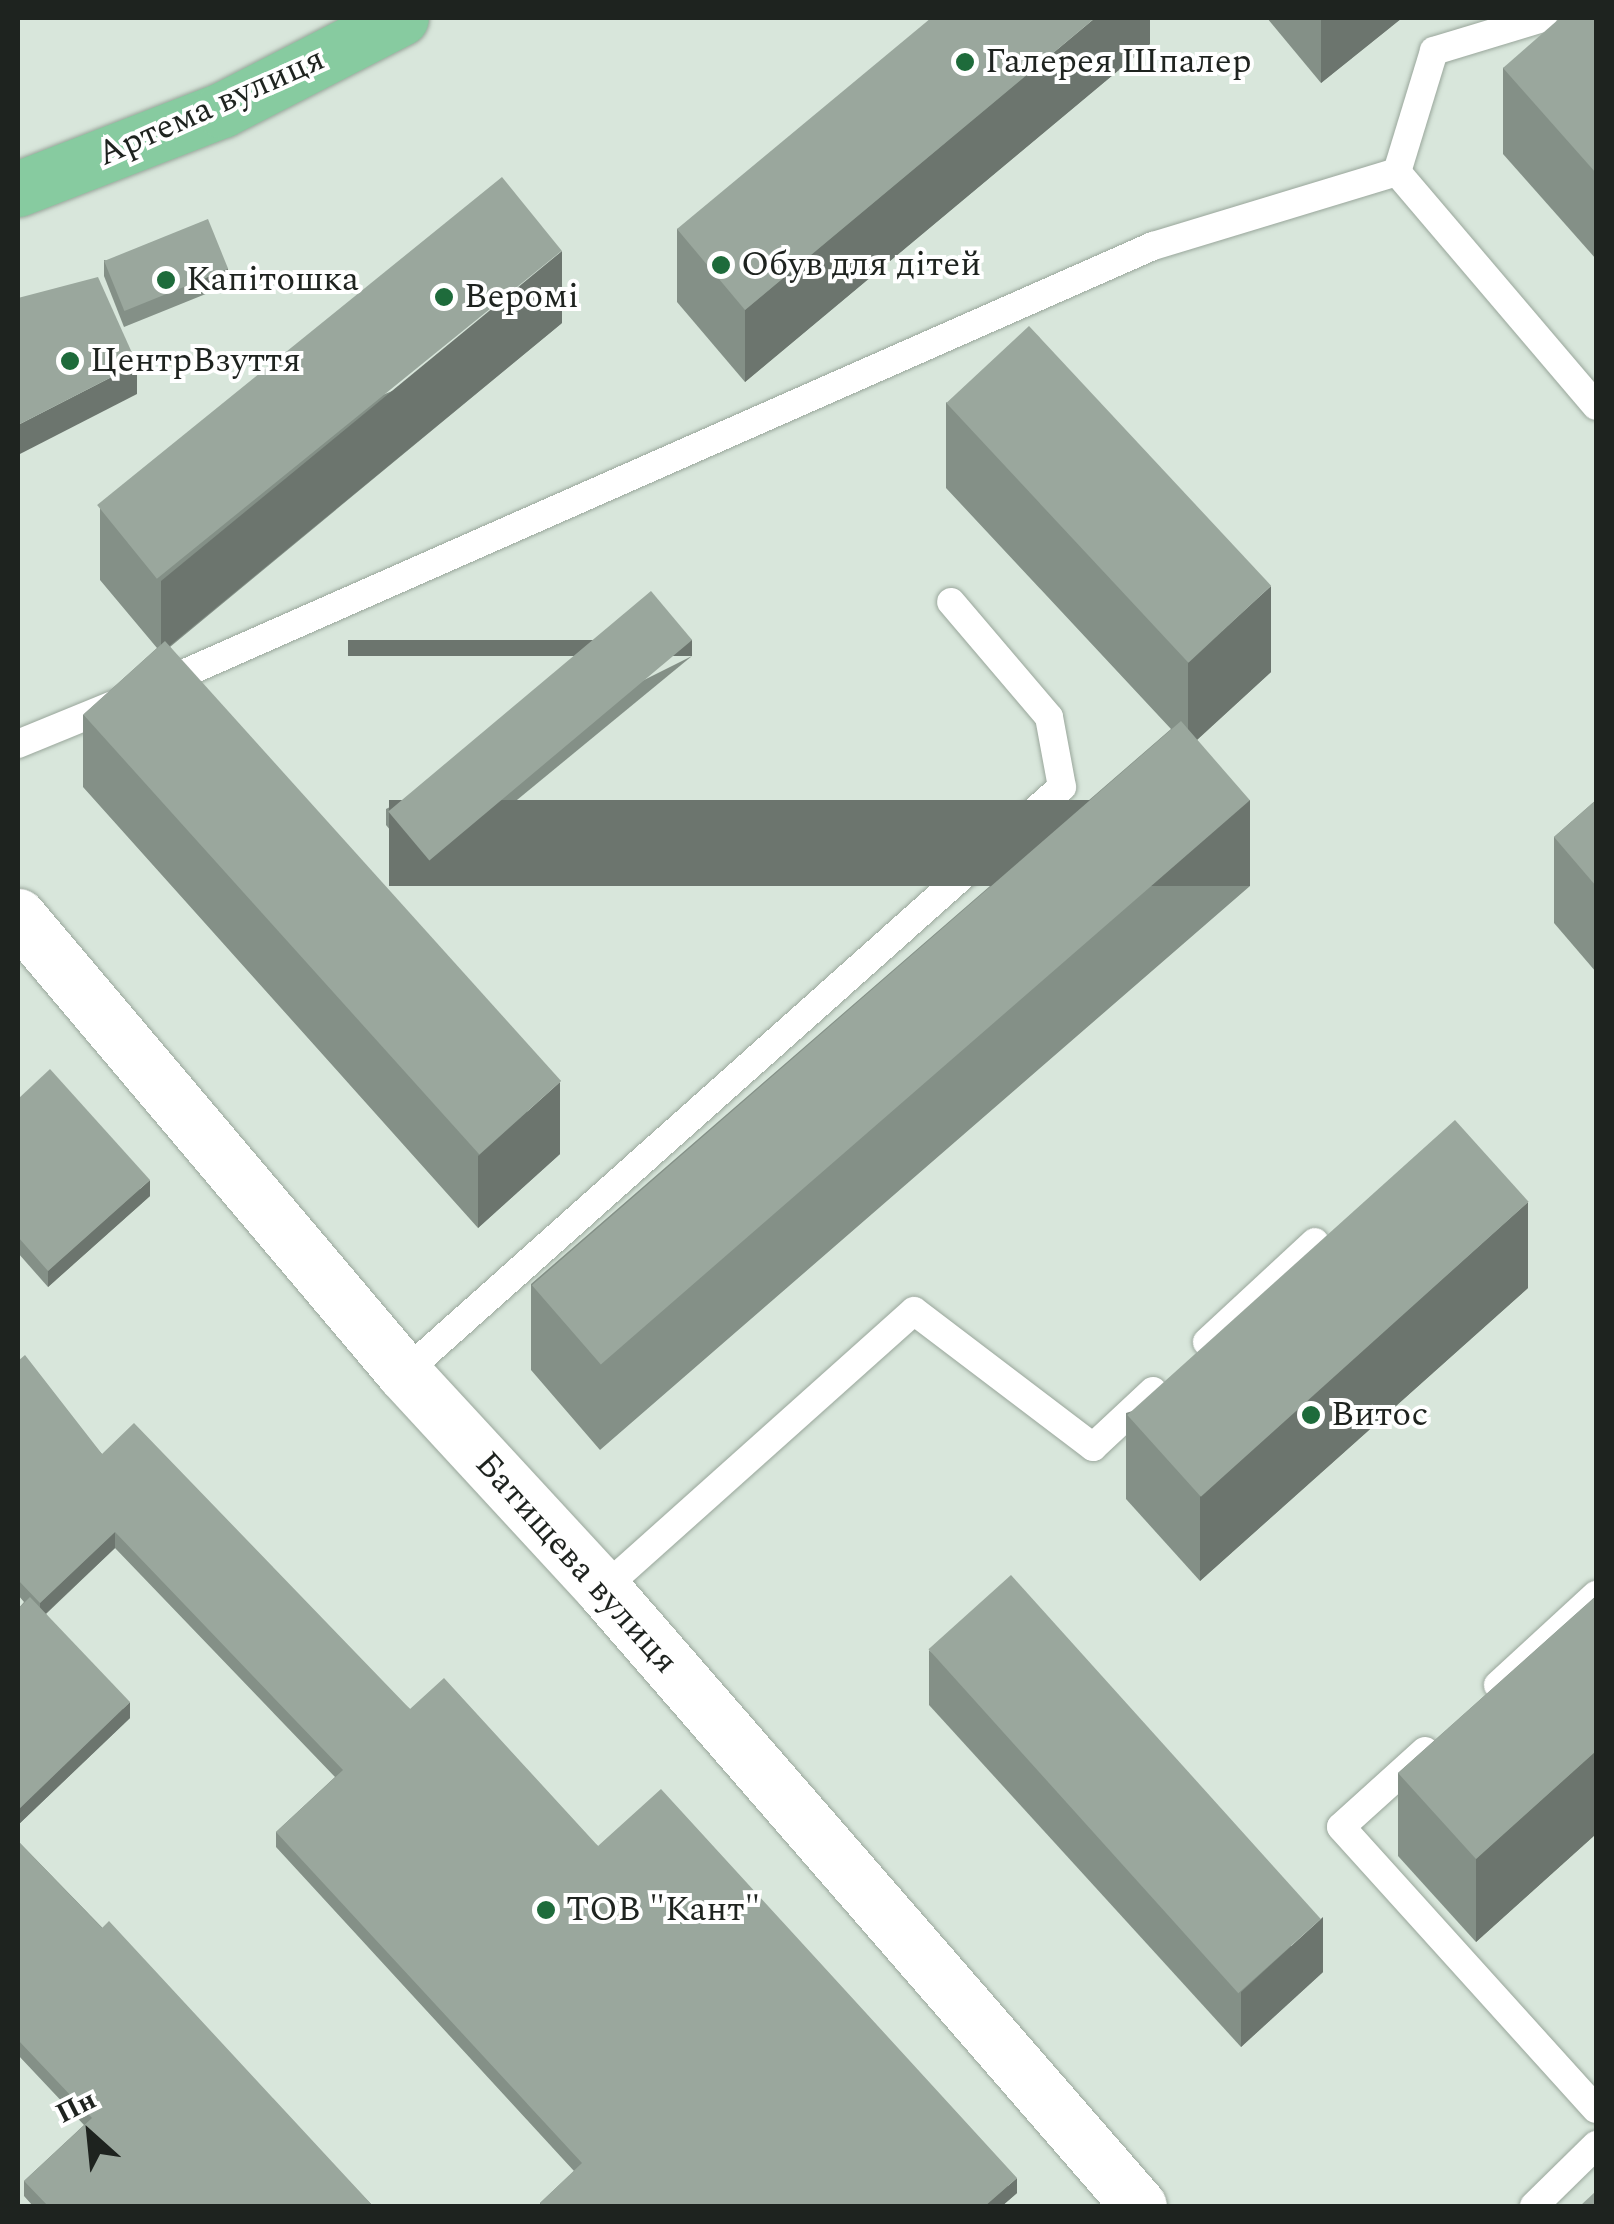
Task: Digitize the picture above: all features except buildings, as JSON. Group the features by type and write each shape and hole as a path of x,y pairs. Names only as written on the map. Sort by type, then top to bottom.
{"main road":[{"name":"Артема вулиця","path":"18,189 222,110 402,18"}],"street":[{"name":"Батищева вулиця","path":"18,916 404,1373 603,1589 1139,2206"}],"lane":[{"path":"1398,172 1434,51 1542,18"},
{"path":"1398,172 1596,406"},
{"path":"18,744 1153,246 1398,172"},
{"path":"404,1373 1062,788 1049,718 951,602"},
{"path":"603,1589 914,1311 1093,1446 1316,1242"},
{"path":"1469,1711 1596,1595"},
{"path":"1440,1737 1341,1827 1596,2109"},
{"path":"1534,2206 1596,2145"}],"place":[{"name":"Галерея Шпалер","path":"965,62"},
{"name":"Обув для дітей","path":"721,265"},
{"name":"Капітошка","path":"166,280"},
{"name":"Веромі","path":"444,297"},
{"name":"ЦентрВзуття","path":"70,361"},
{"name":"Витос","path":"1311,1415"},
{"name":"ТОВ \"Кант\"","path":"546,1910"}]}
